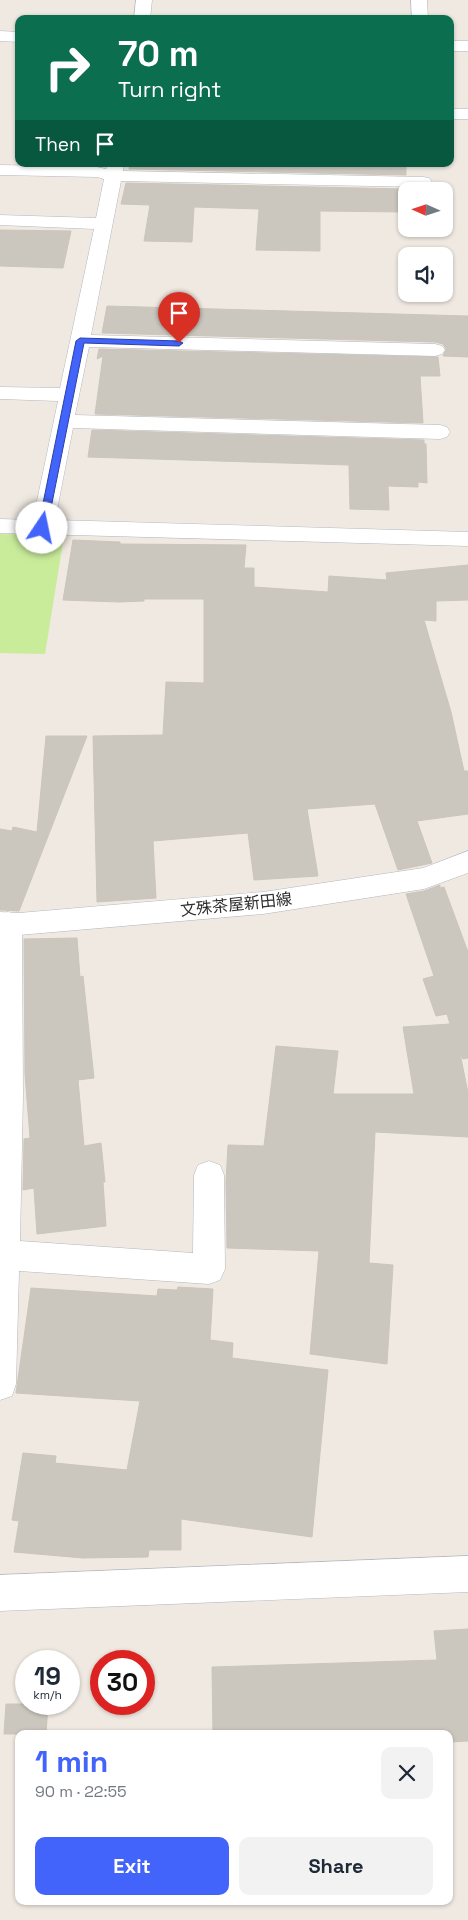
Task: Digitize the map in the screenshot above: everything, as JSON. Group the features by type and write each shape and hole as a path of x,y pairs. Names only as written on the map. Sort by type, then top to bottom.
{"street":[{"path":"142,15 144,0"},
{"path":"419,0 420,15"},
{"path":"0,36 15,36"},
{"path":"454,46 468,46"},
{"path":"454,114 468,114"},
{"path":"0,170 97,172 114,170 422,182"},
{"path":"42,528 114,170"},
{"path":"0,220 104,224"},
{"path":"80,341 435,350"},
{"path":"0,393 69,395"},
{"path":"64,421 440,432"},
{"path":"0,526 468,539"},
{"name":"文殊茶屋新田線","path":"4,923 263,904 424,878 466,867"},
{"path":"0,1384 8,1096 4,923"},
{"path":"3,1255 209,1268 209,1175"},
{"path":"0,1592 468,1574"}],"green space":[{"path":"0,534 64,536 45,654 0,653"}],"building":[{"path":"129,167 406,167 406,175 129,169"},
{"path":"126,183 398,189 398,212 320,211 320,251 256,250 259,209 194,207 192,242 144,241 150,205 121,204"},
{"path":"0,230 71,231 63,268 0,266"},
{"path":"107,306 468,316 468,357 443,356 446,349 443,344 435,342 102,333"},
{"path":"99,349 438,357 440,376 420,376 423,423 95,414 103,356 97,359"},
{"path":"92,430 424,440 424,444 426,444 427,483 418,482 418,487 388,486 389,510 350,509 349,465 88,457"},
{"path":"73,540 120,542 120,544 246,545 244,568 254,568 254,587 328,592 329,576 387,580 386,573 468,565 468,600 436,601 436,621 424,620 451,712 464,771 468,771 468,814 417,821 432,863 398,870 375,804 307,809 318,876 254,880 248,833 153,841 156,898 97,902 93,736 163,735 166,682 204,683 204,599 144,599 144,601 119,602 63,600"},
{"path":"46,736 87,736 19,911 0,910 0,829 12,831 13,827 37,832"},
{"path":"440,885 440,888 444,887 468,952 468,1058 463,1059 460,1053 468,1093 468,1137 375,1132 369,1263 393,1265 387,1364 310,1354 319,1251 227,1248 226,1182 228,1145 264,1146 276,1046 338,1051 333,1094 414,1094 403,1027 450,1024 447,1014 436,1016 423,979 434,976 406,894 424,891"},
{"path":"77,938 80,977 83,976 94,1078 78,1080 84,1146 101,1143 105,1182 103,1182 106,1226 37,1234 34,1188 23,1190 24,1139 30,1138 25,1074 24,939"},
{"path":"178,1287 213,1289 210,1340 233,1343 232,1358 328,1370 312,1537 181,1519 181,1550 149,1550 148,1557 83,1558 14,1552 19,1521 12,1520 23,1453 56,1456 55,1463 127,1470 140,1401 16,1393 31,1288 157,1296 158,1289 177,1290"},
{"path":"468,1629 468,1741 453,1742 453,1730 213,1730 212,1667 437,1660 434,1631"},
{"path":"6,1704 15,1704 15,1715 47,1715 46,1730 15,1730 15,1734 4,1734"}],"route":[{"path":"42,528 80,341 179,343"}]}
